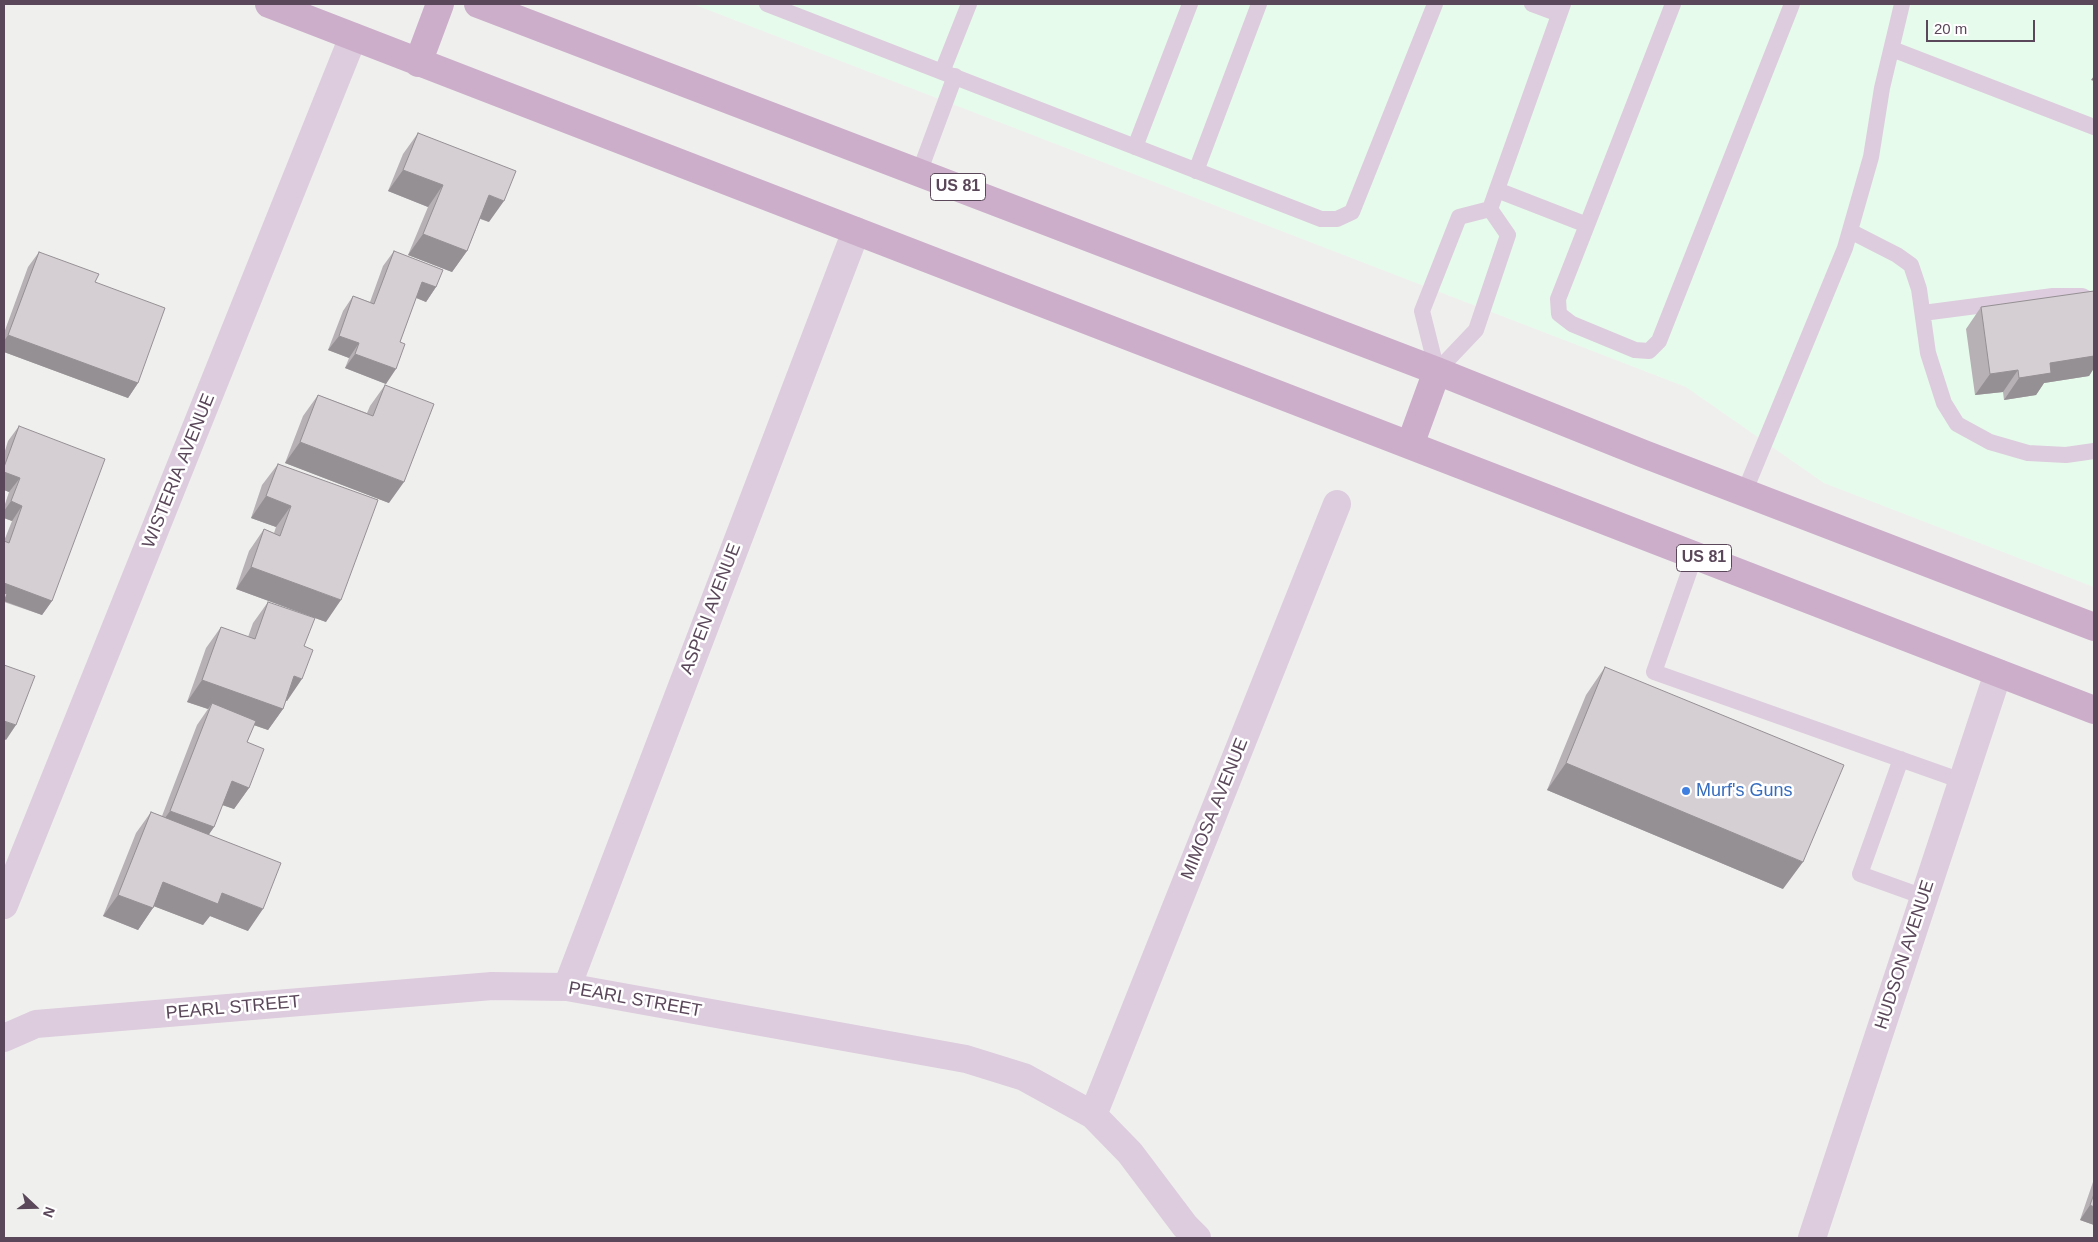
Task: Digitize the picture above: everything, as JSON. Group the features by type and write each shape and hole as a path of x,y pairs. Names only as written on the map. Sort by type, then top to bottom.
{"main road":[{"name":"US 81","path":"268,4 2094,710"},
{"path":"418,62 440,4"},
{"name":"US 81","path":"478,4 1437,371 1744,493 2094,628"},
{"path":"1410,445 1437,371"}],"street":[{"name":"WISTERIA AVENUE","path":"4,905 353,37"},
{"name":"ASPEN AVENUE","path":"567,988 856,231"},
{"name":"MIMOSA AVENUE","path":"1093,1114 1337,504"},
{"name":"HUDSON AVENUE","path":"1812,1238 1998,673"},
{"name":"PEARL STREET","path":"4,1038 36,1024 492,986 567,988 966,1059 1024,1077 1093,1114 1130,1153 1185,1226 1198,1238"}],"lane":[{"path":"767,4 1321,219 1337,219 1352,212 1435,4"},
{"path":"919,173 968,4"},
{"path":"1135,147 1190,4"},
{"path":"1196,170 1259,4"},
{"path":"1490,209 1561,9 1532,4"},
{"path":"1673,4 1558,299 1559,314 1572,324 1635,350 1649,351 1660,341 1792,4"},
{"path":"1744,493 1842,257 1871,157 1882,88 1902,4"},
{"path":"1892,49 2094,127"},
{"path":"1497,190 1586,225"},
{"path":"1437,371 1476,330 1508,235 1490,209"},
{"path":"1437,371 1422,311 1459,218 1490,209"},
{"path":"1850,231 1897,255 1911,265 1919,290 1928,353 1944,403 1957,424 1990,442 2028,453 2066,455 2094,451"},
{"path":"1923,313 2052,296 2082,296 2094,302"},
{"path":"1695,555 1654,672 1962,781"},
{"path":"1900,759 1860,874 1924,897"}],"shaded area":[{"path":"693,4 2094,4 2094,587 1824,483 1686,387"}],"building":[{"path":"418,133 516,171 504,201 489,195 467,251 423,234 443,185 403,170"},
{"path":"394,251 443,270 436,287 422,282 400,342 405,344 396,369 355,354 359,343 339,336 353,296 374,304"},
{"path":"39,252 99,274 95,282 165,308 138,383 8,335"},
{"path":"2094,291 2094,356 2050,363 2051,373 2019,378 2018,370 1990,374 1981,307"},
{"path":"385,385 434,404 404,482 300,442 318,395 373,416"},
{"path":"19,426 105,459 52,601 4,583 4,541 9,543 22,506 11,501 20,478 4,472 4,467"},
{"path":"278,464 378,500 341,600 251,567 264,529 280,536 291,506 266,496"},
{"path":"268,602 315,618 304,646 313,650 302,679 294,676 283,709 202,680 221,627 255,639"},
{"path":"4,665 35,676 16,725 4,721"},
{"name":"Murf's Guns","path":"1605,667 1844,765 1803,862 1566,763"},
{"path":"212,703 256,721 247,742 264,749 249,788 232,781 214,827 170,811"},
{"path":"151,812 281,863 263,909 222,893 218,904 163,882 153,908 118,895"},
{"path":"2094,1194 2094,1207 2090,1205"}],"place":[{"name":"Murf's Guns","path":"1686,791"}]}
